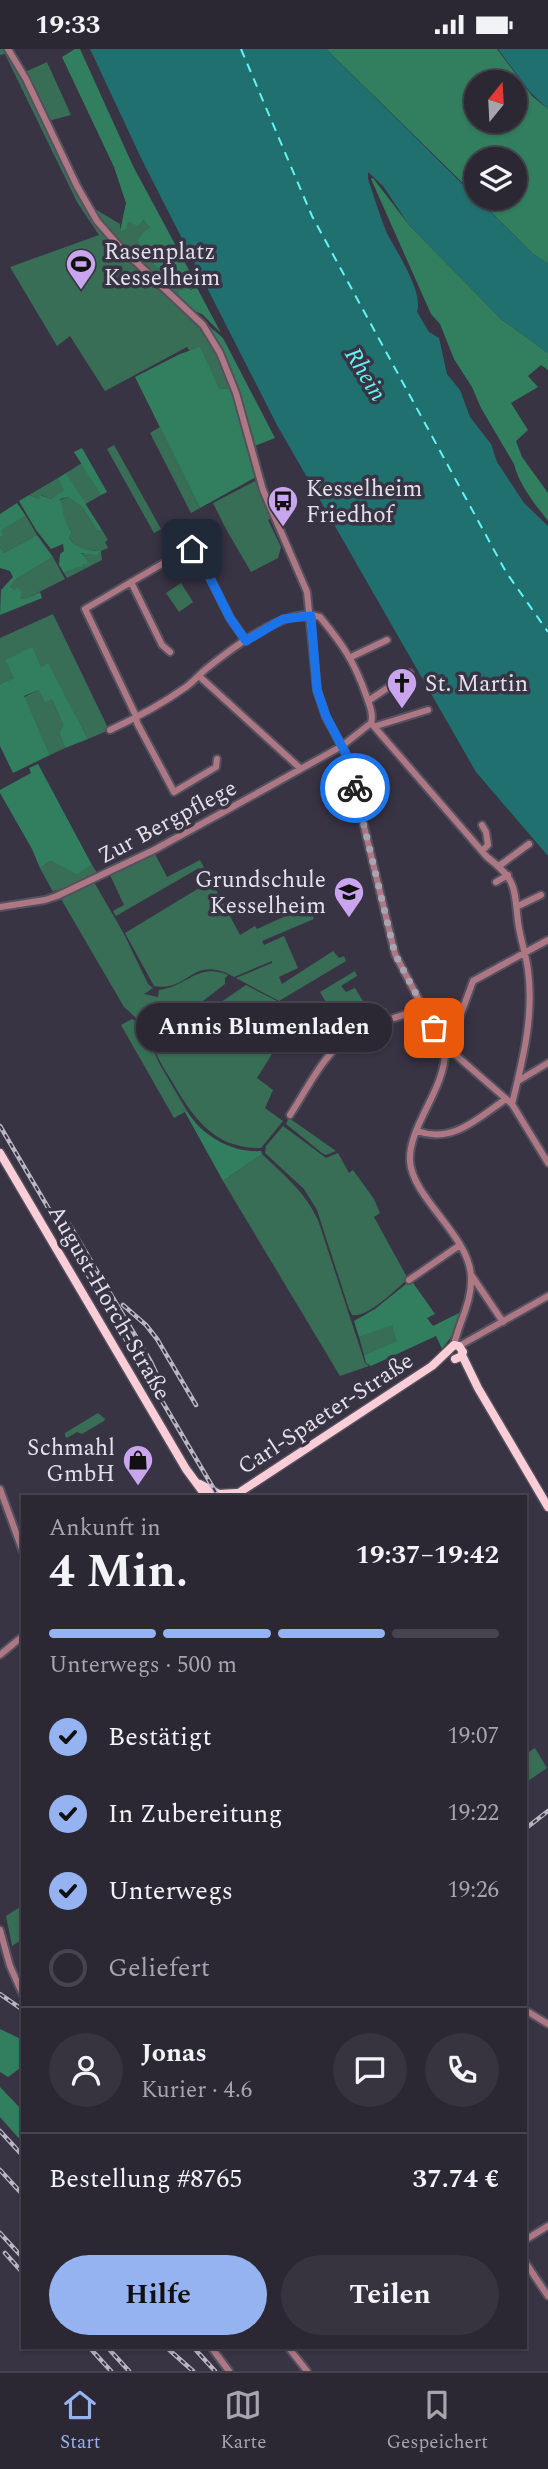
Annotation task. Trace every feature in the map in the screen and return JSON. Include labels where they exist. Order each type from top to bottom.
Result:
[{"type":"main road","name":"August-Horch-Straße","points":[[0,1153],[199,1495]]},
{"type":"main road","name":"Carl-Spaeter-Straße","points":[[209,1494],[237,1494],[456,1352]]},
{"type":"main road","points":[[456,1352],[548,1507]]},
{"type":"main road","name":"August-Horch-Straße","points":[[186,1469],[209,1494]]},
{"type":"street","points":[[8,49],[26,79],[76,186],[97,221],[119,246],[203,325],[216,345],[236,393],[258,477],[302,580],[311,616],[317,690],[326,716],[347,756],[379,879],[392,943],[422,1009],[445,1050],[450,1051],[509,1101],[548,1163]]},
{"type":"street","points":[[217,759],[216,767],[174,792],[137,723],[85,612],[87,607],[192,549],[198,554],[230,618],[246,641]]},
{"type":"street","points":[[131,582],[162,645],[170,652]]},
{"type":"street","points":[[110,730],[187,687],[246,641],[283,619],[320,617],[351,657],[368,701],[373,725],[512,882],[528,969],[530,1017],[518,1081],[509,1101],[453,1134],[435,1136],[417,1131]]},
{"type":"street","points":[[351,657],[387,640]]},
{"type":"street","points":[[368,701],[410,673]]},
{"type":"street","points":[[199,676],[301,769]]},
{"type":"street","points":[[373,725],[428,710]]},
{"type":"street","name":"Zur Bergpflege","points":[[0,907],[45,900],[95,879],[301,769],[373,725]]},
{"type":"street","points":[[482,825],[488,845],[482,851]]},
{"type":"street","points":[[499,866],[529,844]]},
{"type":"street","points":[[496,882],[508,875]]},
{"type":"street","points":[[518,906],[541,895]]},
{"type":"street","points":[[503,1322],[472,1276],[460,1245],[412,1171],[410,1153],[438,1082],[445,1050],[450,1044],[473,981],[548,940]]},
{"type":"street","points":[[290,1115],[321,1068],[344,1040],[422,1009]]},
{"type":"street","points":[[518,1081],[548,1063]]},
{"type":"street","points":[[409,1280],[460,1245]]},
{"type":"street","points":[[456,1352],[469,1302],[472,1276]]},
{"type":"street","name":"Carl-Spaeter-Straße","points":[[456,1352],[548,1296]]},
{"type":"street","points":[[0,1489],[21,1547]]},
{"type":"street","points":[[0,1655],[21,1638]]},
{"type":"street","points":[[0,1930],[10,1966],[21,1990]]},
{"type":"street","points":[[527,2011],[548,2024]]},
{"type":"street","points":[[527,2240],[548,2226]]},
{"type":"street","points":[[527,2265],[548,2296]]},
{"type":"street","points":[[212,2349],[229,2371]]},
{"type":"street","points":[[290,2349],[307,2371]]},
{"type":"shaded area","points":[[0,49],[6,49],[20,71],[91,217],[105,234],[202,328],[223,364],[231,388],[220,389],[200,348],[190,351],[187,347],[105,391],[70,336],[57,346],[10,267],[99,235],[77,202],[5,54],[0,55]]},
{"type":"shaded area","points":[[80,49],[133,166],[190,272],[179,279],[181,284],[175,284],[160,275],[160,269],[154,265],[154,257],[146,255],[138,240],[150,228],[143,220],[138,226],[128,222],[126,229],[120,231],[126,203],[114,167],[62,57]]},
{"type":"shaded area","points":[[326,49],[497,49],[513,70],[464,70],[464,133],[527,133],[527,89],[548,109],[548,264],[532,253],[489,210],[527,210],[527,147],[464,147],[464,184]]},
{"type":"shaded area","points":[[47,62],[71,115],[48,121],[25,72]]},
{"type":"shaded area","points":[[373,178],[409,225],[501,319],[548,353],[548,370],[541,365],[528,376],[538,387],[511,403],[528,430],[516,441],[522,457],[548,493],[548,521],[524,487],[472,387],[454,359],[440,324],[431,314],[371,179]]},
{"type":"shaded area","points":[[95,209],[120,224],[120,230],[128,222],[134,224],[143,220],[150,228],[154,257],[167,280],[180,284],[179,279],[190,272],[196,286],[177,297],[113,237],[93,211]]},
{"type":"shaded area","points":[[196,286],[221,333],[202,314],[189,309],[177,297],[180,291],[188,288],[191,290]]},
{"type":"shaded area","points":[[209,326],[223,338],[275,438],[252,447],[221,351]]},
{"type":"shaded area","points":[[200,347],[220,389],[231,388],[256,477],[200,508],[135,377]]},
{"type":"shaded area","points":[[160,427],[200,508],[191,513],[150,433]]},
{"type":"shaded area","points":[[114,445],[161,529],[154,533],[107,449]]},
{"type":"shaded area","points":[[82,448],[107,492],[101,495],[74,452]]},
{"type":"shaded area","points":[[82,463],[101,495],[84,505],[66,473]]},
{"type":"shaded area","points":[[66,473],[102,530],[98,532],[82,507],[68,497],[60,499],[65,519],[72,532],[69,538],[83,549],[101,551],[97,555],[81,553],[88,562],[86,565],[64,573],[59,565],[60,554],[64,551],[63,544],[51,549],[19,501],[29,495],[39,499],[40,495],[51,499],[64,490],[58,478]]},
{"type":"shaded area","points":[[58,478],[65,490],[51,499],[41,495],[39,499],[29,495]]},
{"type":"shaded area","points":[[255,481],[271,518],[268,520],[281,547],[278,558],[251,572],[213,503]]},
{"type":"shaded area","points":[[68,497],[82,507],[98,532],[102,530],[108,540],[105,542],[108,548],[101,551],[102,560],[67,578],[64,573],[86,565],[80,554],[100,551],[79,549],[69,538],[72,532],[62,517],[60,500]]},
{"type":"shaded area","points":[[17,503],[26,516],[1,530],[3,536],[0,538],[0,514]]},
{"type":"shaded area","points":[[26,516],[37,535],[4,553],[0,547],[0,538],[3,536],[0,530]]},
{"type":"shaded area","points":[[37,535],[53,557],[15,580],[10,587],[14,590],[18,588],[22,592],[20,598],[25,599],[40,592],[42,598],[0,615],[1,590],[13,577],[10,571],[0,568],[0,547],[4,553]]},
{"type":"shaded area","points":[[53,557],[65,579],[25,599],[19,598],[10,587],[15,580]]},
{"type":"shaded area","points":[[181,583],[193,602],[179,612],[166,593]]},
{"type":"shaded area","points":[[53,614],[109,730],[88,739],[48,664],[0,684],[0,638]]},
{"type":"shaded area","points":[[32,647],[41,667],[48,663],[88,739],[65,748],[59,733],[63,725],[52,699],[45,702],[39,690],[24,696],[50,755],[13,773],[0,746],[0,684],[14,678],[6,660]]},
{"type":"shaded area","points":[[39,690],[52,699],[63,725],[59,733],[65,748],[50,755],[24,697]]},
{"type":"shaded area","points":[[38,764],[92,865],[77,874],[51,861],[40,868],[0,793],[0,790],[31,773],[29,768]]},
{"type":"shaded area","points":[[154,852],[167,877],[200,860],[240,935],[255,926],[257,929],[308,906],[314,919],[262,941],[264,945],[284,936],[298,968],[279,977],[282,984],[333,951],[339,958],[344,956],[346,961],[279,1001],[236,978],[272,961],[234,977],[209,969],[166,987],[154,986],[125,933],[209,882],[199,868],[116,916],[113,911],[124,905],[110,875]]},
{"type":"shaded area","points":[[51,861],[77,873],[92,865],[98,874],[58,893],[56,890],[53,892],[40,868]]},
{"type":"shaded area","points":[[94,882],[124,934],[148,984],[153,988],[144,994],[158,997],[159,990],[209,971],[228,975],[225,984],[152,1040],[145,1026],[124,1007],[61,899]]},
{"type":"shaded area","points":[[355,971],[357,976],[341,986],[346,992],[355,988],[366,1006],[333,1027],[320,1022],[325,1019],[320,1016],[315,1019],[308,1016],[327,1004],[320,992]]},
{"type":"shaded area","points":[[246,985],[306,1016],[295,1033],[287,1030],[257,1078],[273,1090],[265,1108],[283,1121],[261,1148],[245,1147],[219,1138],[199,1121],[182,1098],[156,1052]]},
{"type":"shaded area","points":[[132,1019],[142,1025],[159,1063],[187,1111],[174,1118],[121,1025]]},
{"type":"shaded area","points":[[187,1111],[201,1128],[219,1141],[239,1149],[261,1151],[262,1154],[223,1181],[185,1112]]},
{"type":"shaded area","points":[[289,1118],[336,1151],[326,1155],[322,1153],[286,1124]]},
{"type":"shaded area","points":[[283,1126],[326,1158],[338,1153],[349,1173],[353,1170],[374,1199],[380,1213],[374,1217],[408,1279],[366,1312],[352,1315],[317,1210],[304,1189],[265,1153],[266,1146]]},
{"type":"shaded area","points":[[262,1154],[300,1192],[313,1210],[365,1363],[369,1366],[340,1376],[223,1181]]},
{"type":"shaded area","points":[[411,1280],[435,1314],[427,1318],[433,1326],[465,1310],[454,1333],[442,1349],[436,1336],[371,1366],[366,1363],[364,1355],[397,1341],[392,1325],[359,1337],[354,1321],[375,1309]]},
{"type":"shaded area","points":[[392,1324],[398,1341],[364,1355],[359,1337]]},
{"type":"shaded area","points":[[98,1413],[104,1421],[82,1434],[77,1432],[67,1438],[65,1436],[65,1433]]},
{"type":"shaded area","points":[[535,1748],[547,1768],[527,1782],[527,1753]]},
{"type":"shaded area","points":[[21,1906],[21,1940],[12,1946],[6,1916]]},
{"type":"shaded area","points":[[0,2029],[21,2039],[21,2067],[8,2077],[0,2072]]},
{"type":"shaded area","points":[[0,2087],[21,2109],[21,2141],[0,2117]]},
{"type":"water","name":"Rhein","points":[[90,49],[326,49],[464,186],[464,210],[489,210],[532,253],[548,264],[548,353],[501,319],[409,225],[383,186],[368,172],[386,231],[413,282],[418,303],[417,312],[429,332],[439,338],[447,374],[460,390],[470,417],[491,444],[497,462],[524,503],[548,526],[548,856],[476,772],[277,425],[143,162]]},
{"type":"water","points":[[498,49],[548,49],[548,109],[527,88],[527,70],[514,70]]},
{"type":"ferry route","points":[[241,49],[312,216],[506,572],[548,632]]},
{"type":"railway","points":[[0,1126],[217,1495]]},
{"type":"railway","points":[[69,1224],[160,1381]]},
{"type":"railway","points":[[123,1305],[146,1325],[157,1339],[196,1405]]},
{"type":"railway","points":[[527,1827],[548,1811]]},
{"type":"railway","points":[[0,1994],[21,2009]]},
{"type":"railway","points":[[0,2131],[21,2154]]},
{"type":"railway","points":[[0,2170],[21,2193]]},
{"type":"railway","points":[[0,2233],[21,2256]]},
{"type":"railway","points":[[5,2253],[21,2271]]},
{"type":"railway","points":[[91,2349],[111,2371]]},
{"type":"railway","points":[[109,2349],[129,2371]]},
{"type":"railway","points":[[168,2349],[193,2371]]},
{"type":"railway","points":[[195,2349],[215,2371]]},
{"type":"way so far","points":[[355,788],[395,954],[434,1028]]},
{"type":"place","name":"Rasenplatz Kesselheim","points":[[81,291]]},
{"type":"place","name":"Kesselheim Friedhof","points":[[283,528]]},
{"type":"place","name":"St. Martin","points":[[402,710]]},
{"type":"place","name":"Grundschule Kesselheim","points":[[349,919]]},
{"type":"place","name":"Annis Blumenladen","points":[[434,1028]]},
{"type":"place","name":"Schmahl GmbH","points":[[138,1487]]},
{"type":"route","points":[[192,549],[198,554],[230,618],[246,641],[283,619],[311,616],[317,690],[326,716],[347,756],[355,788]]}]
